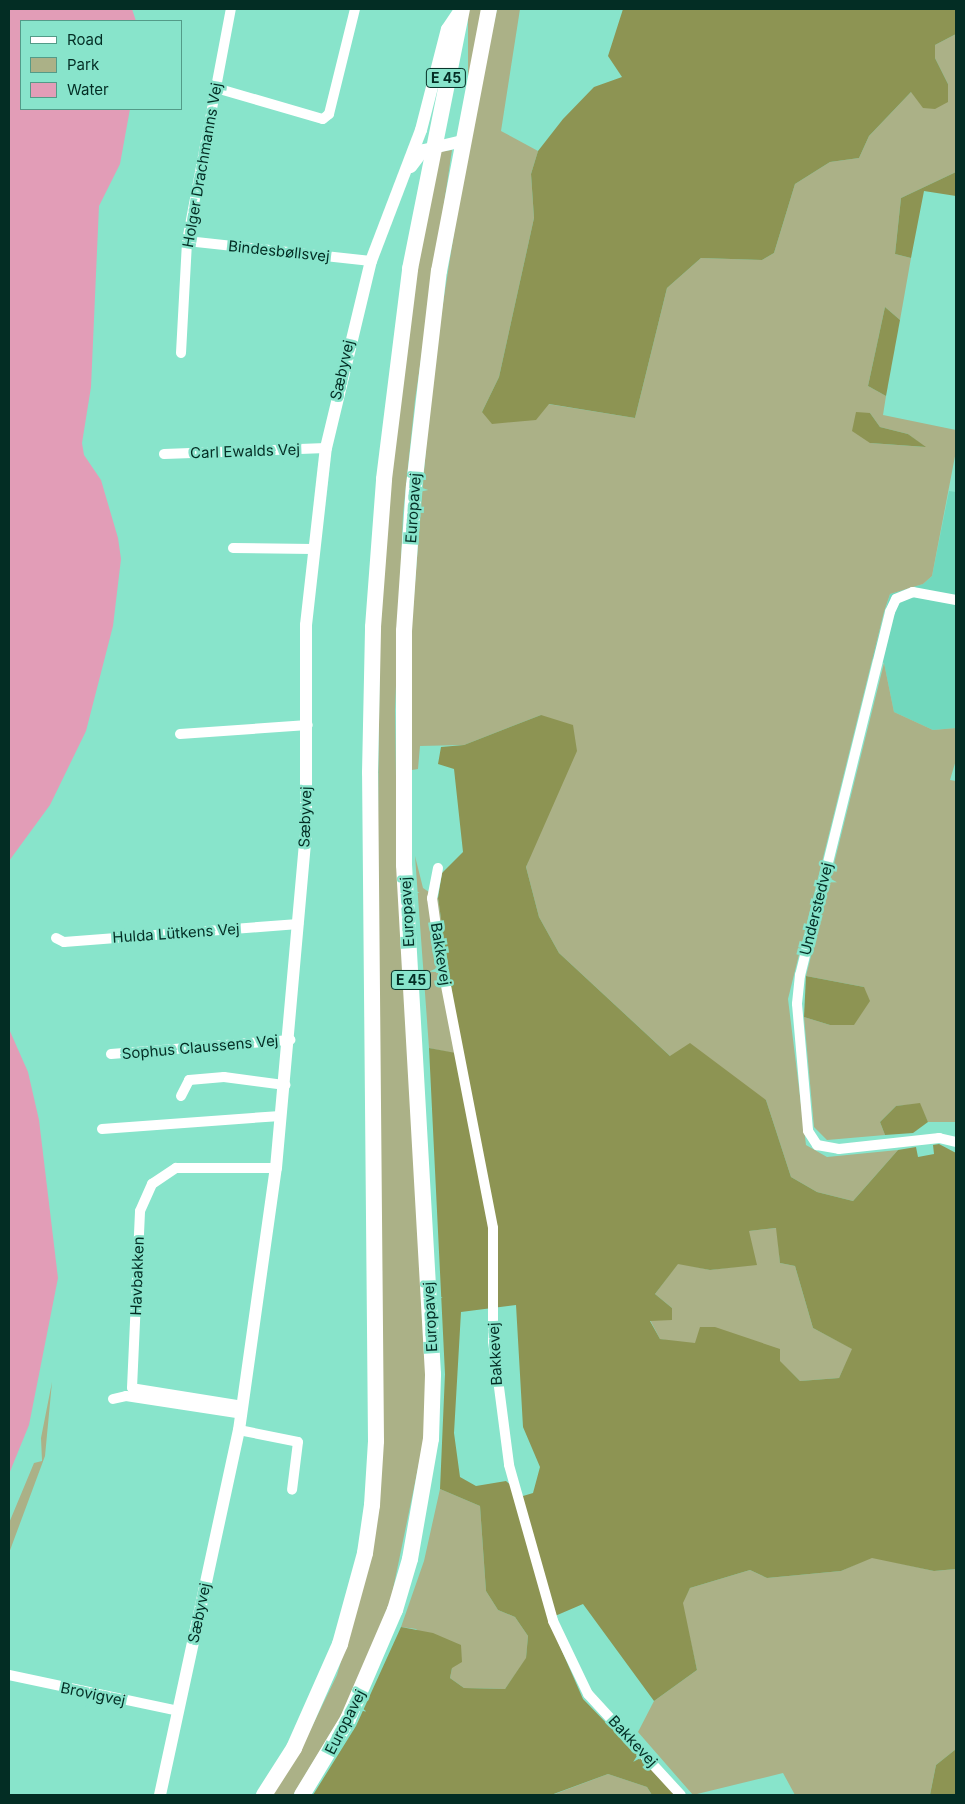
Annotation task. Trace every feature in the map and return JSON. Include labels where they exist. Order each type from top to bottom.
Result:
[{"type":"main road","name":"Europavej","points":[[264,1795],[316,1703],[340,1644],[365,1552],[372,1505],[376,1441],[370,773],[374,627],[396,371],[432,147],[461,9]]},
{"type":"main road","name":"Europavej","points":[[302,1795],[348,1719],[395,1610],[410,1559],[431,1439],[433,1374],[404,865],[404,640],[425,374],[460,142],[489,9]]},
{"type":"street","name":"Holger Drachmanns Vej","points":[[181,353],[186,241],[231,9]]},
{"type":"street","points":[[216,88],[323,119],[329,114],[355,9]]},
{"type":"street","name":"Sæbyvej","points":[[160,1795],[239,1430],[276,1168],[290,1040],[298,924],[308,725],[306,625],[313,549],[326,448],[371,261],[393,197],[421,130],[447,29],[461,9]]},
{"type":"street","points":[[432,147],[460,142]]},
{"type":"street","name":"Sæbyvej","points":[[393,197],[413,163],[432,147]]},
{"type":"street","name":"Bindesbøllsvej","points":[[186,241],[371,261]]},
{"type":"street","name":"Carl Ewalds Vej","points":[[164,454],[326,448]]},
{"type":"street","points":[[233,548],[313,549]]},
{"type":"street","name":"Understedvej","points":[[956,600],[913,592],[896,600],[890,612],[800,975],[797,1004],[808,1130],[817,1146],[839,1149],[939,1138],[956,1142]]},
{"type":"street","points":[[180,734],[308,725]]},
{"type":"street","name":"Bakkevej","points":[[438,868],[432,898],[440,955],[493,1228],[492,1341],[509,1465],[553,1621],[588,1694],[681,1795]]},
{"type":"street","name":"Hulda Lütkens Vej","points":[[56,938],[64,942],[298,924]]},
{"type":"street","name":"Sophus Claussens Vej","points":[[111,1054],[290,1040]]},
{"type":"street","points":[[181,1096],[189,1080],[224,1077],[285,1085]]},
{"type":"street","points":[[102,1129],[281,1116]]},
{"type":"street","name":"Havbakken","points":[[242,1410],[132,1388],[140,1210],[152,1184],[176,1168],[276,1168]]},
{"type":"street","points":[[113,1399],[126,1396],[242,1410]]},
{"type":"street","points":[[239,1430],[298,1442],[292,1490]]},
{"type":"street","name":"Brovigvej","points":[[9,1675],[178,1711]]},
{"type":"shaded area","points":[[623,9],[956,9],[956,34],[935,45],[935,58],[948,84],[948,102],[935,109],[923,108],[911,92],[869,136],[859,158],[830,162],[795,184],[774,253],[762,260],[701,258],[667,288],[635,418],[549,404],[536,420],[492,424],[482,412],[499,377],[534,218],[531,174],[538,151],[563,119],[594,87],[622,77],[608,56]]},
{"type":"shaded area","points":[[956,172],[956,196],[924,191],[911,258],[895,254],[901,198]]},
{"type":"shaded area","points":[[885,307],[900,320],[886,396],[868,386]]},
{"type":"shaded area","points":[[856,412],[870,413],[880,427],[908,434],[926,447],[870,443],[852,431]]},
{"type":"shaded area","points":[[949,491],[956,492],[956,728],[933,730],[894,712],[884,663],[872,659],[890,594],[923,584],[932,576]]},
{"type":"shaded area","points":[[541,715],[573,725],[577,751],[526,867],[539,917],[559,953],[670,1056],[690,1043],[766,1100],[791,1177],[817,1192],[853,1201],[898,1150],[916,1147],[918,1157],[934,1154],[933,1145],[939,1144],[956,1153],[956,1569],[934,1571],[872,1558],[841,1571],[767,1578],[750,1570],[690,1588],[683,1603],[697,1670],[654,1701],[583,1604],[548,1619],[583,1699],[676,1795],[652,1795],[647,1787],[608,1774],[551,1795],[313,1795],[356,1726],[401,1627],[433,1633],[461,1645],[462,1662],[452,1668],[450,1678],[464,1688],[505,1689],[526,1658],[528,1636],[515,1617],[498,1610],[486,1591],[480,1506],[440,1489],[445,1374],[429,1048],[461,1054],[438,898],[442,873],[463,852],[454,769],[438,764],[441,747],[464,745]],"holes":[[[776,1228],[780,1263],[795,1266],[813,1328],[852,1349],[839,1378],[800,1381],[780,1361],[780,1349],[715,1327],[700,1327],[695,1343],[660,1339],[650,1321],[672,1320],[672,1308],[655,1294],[678,1264],[710,1270],[757,1265],[749,1231]],[[516,1305],[523,1427],[540,1467],[533,1493],[523,1496],[506,1481],[476,1486],[460,1477],[454,1433],[461,1312]]]},
{"type":"shaded area","points":[[806,976],[864,987],[870,1001],[854,1025],[830,1025],[804,1017]]},
{"type":"shaded area","points":[[920,1103],[928,1122],[913,1133],[885,1135],[880,1122],[896,1106]]},
{"type":"shaded area","points":[[956,1749],[956,1795],[930,1795],[936,1765]]},
{"type":"green space","points":[[468,9],[481,9],[481,141],[468,141]]},
{"type":"green space","points":[[497,9],[520,9],[501,131],[538,151],[531,174],[534,218],[499,377],[482,412],[548,404],[635,418],[667,288],[701,258],[762,260],[774,253],[795,184],[830,162],[859,158],[869,136],[911,92],[948,84],[935,58],[935,45],[956,34],[956,172],[901,198],[895,254],[911,258],[900,320],[885,307],[868,386],[886,396],[883,415],[956,430],[956,451],[932,576],[923,584],[890,594],[884,612],[788,999],[806,1145],[827,1157],[898,1150],[853,1201],[817,1192],[791,1177],[766,1100],[670,1056],[559,953],[539,917],[526,867],[539,831],[541,715],[464,745],[420,746],[418,769],[412,770],[411,632],[432,374],[468,143]],"holes":[[[870,413],[880,427],[908,434],[925,447],[870,443]]]},
{"type":"green space","points":[[452,150],[415,400],[403,514],[395,710],[397,845],[427,1385],[424,1439],[391,1599],[350,1701],[293,1795],[271,1795],[306,1739],[337,1675],[370,1562],[380,631],[394,437],[417,273],[438,152]]},
{"type":"green space","points":[[884,663],[894,712],[933,730],[956,728],[956,760],[950,780],[956,781],[956,1122],[928,1122],[919,1104],[896,1106],[880,1122],[885,1135],[827,1140],[814,1127],[804,1017],[830,1025],[864,987],[806,976]]},
{"type":"green space","points":[[415,856],[423,888],[438,898],[461,1055],[429,1048]]},
{"type":"green space","points":[[777,1228],[780,1263],[795,1266],[813,1328],[853,1349],[839,1378],[800,1381],[779,1361],[660,1339],[650,1320],[672,1320],[672,1308],[655,1294],[678,1263],[710,1270],[756,1264],[748,1231]]},
{"type":"green space","points":[[52,1382],[45,1456],[9,1553],[9,1523],[34,1463],[42,1461],[41,1438]]},
{"type":"green space","points":[[440,1489],[480,1506],[486,1591],[498,1610],[515,1617],[528,1636],[526,1659],[505,1689],[464,1688],[450,1678],[452,1668],[416,1629],[401,1627],[424,1561]]},
{"type":"green space","points":[[872,1557],[934,1571],[956,1569],[956,1749],[936,1765],[930,1795],[795,1795],[783,1773],[693,1795],[638,1732],[654,1701],[697,1670],[682,1603],[690,1588],[750,1570],[767,1578],[841,1571]]},
{"type":"green space","points":[[608,1774],[647,1787],[652,1795],[552,1795]]},
{"type":"water","points":[[9,9],[132,9],[136,20],[20,20],[20,110],[130,110],[120,164],[99,206],[91,387],[82,443],[84,455],[101,480],[118,538],[121,559],[113,626],[86,731],[50,805],[9,861]]},
{"type":"water","points":[[9,1029],[28,1072],[39,1120],[58,1278],[29,1425],[9,1474]]}]
